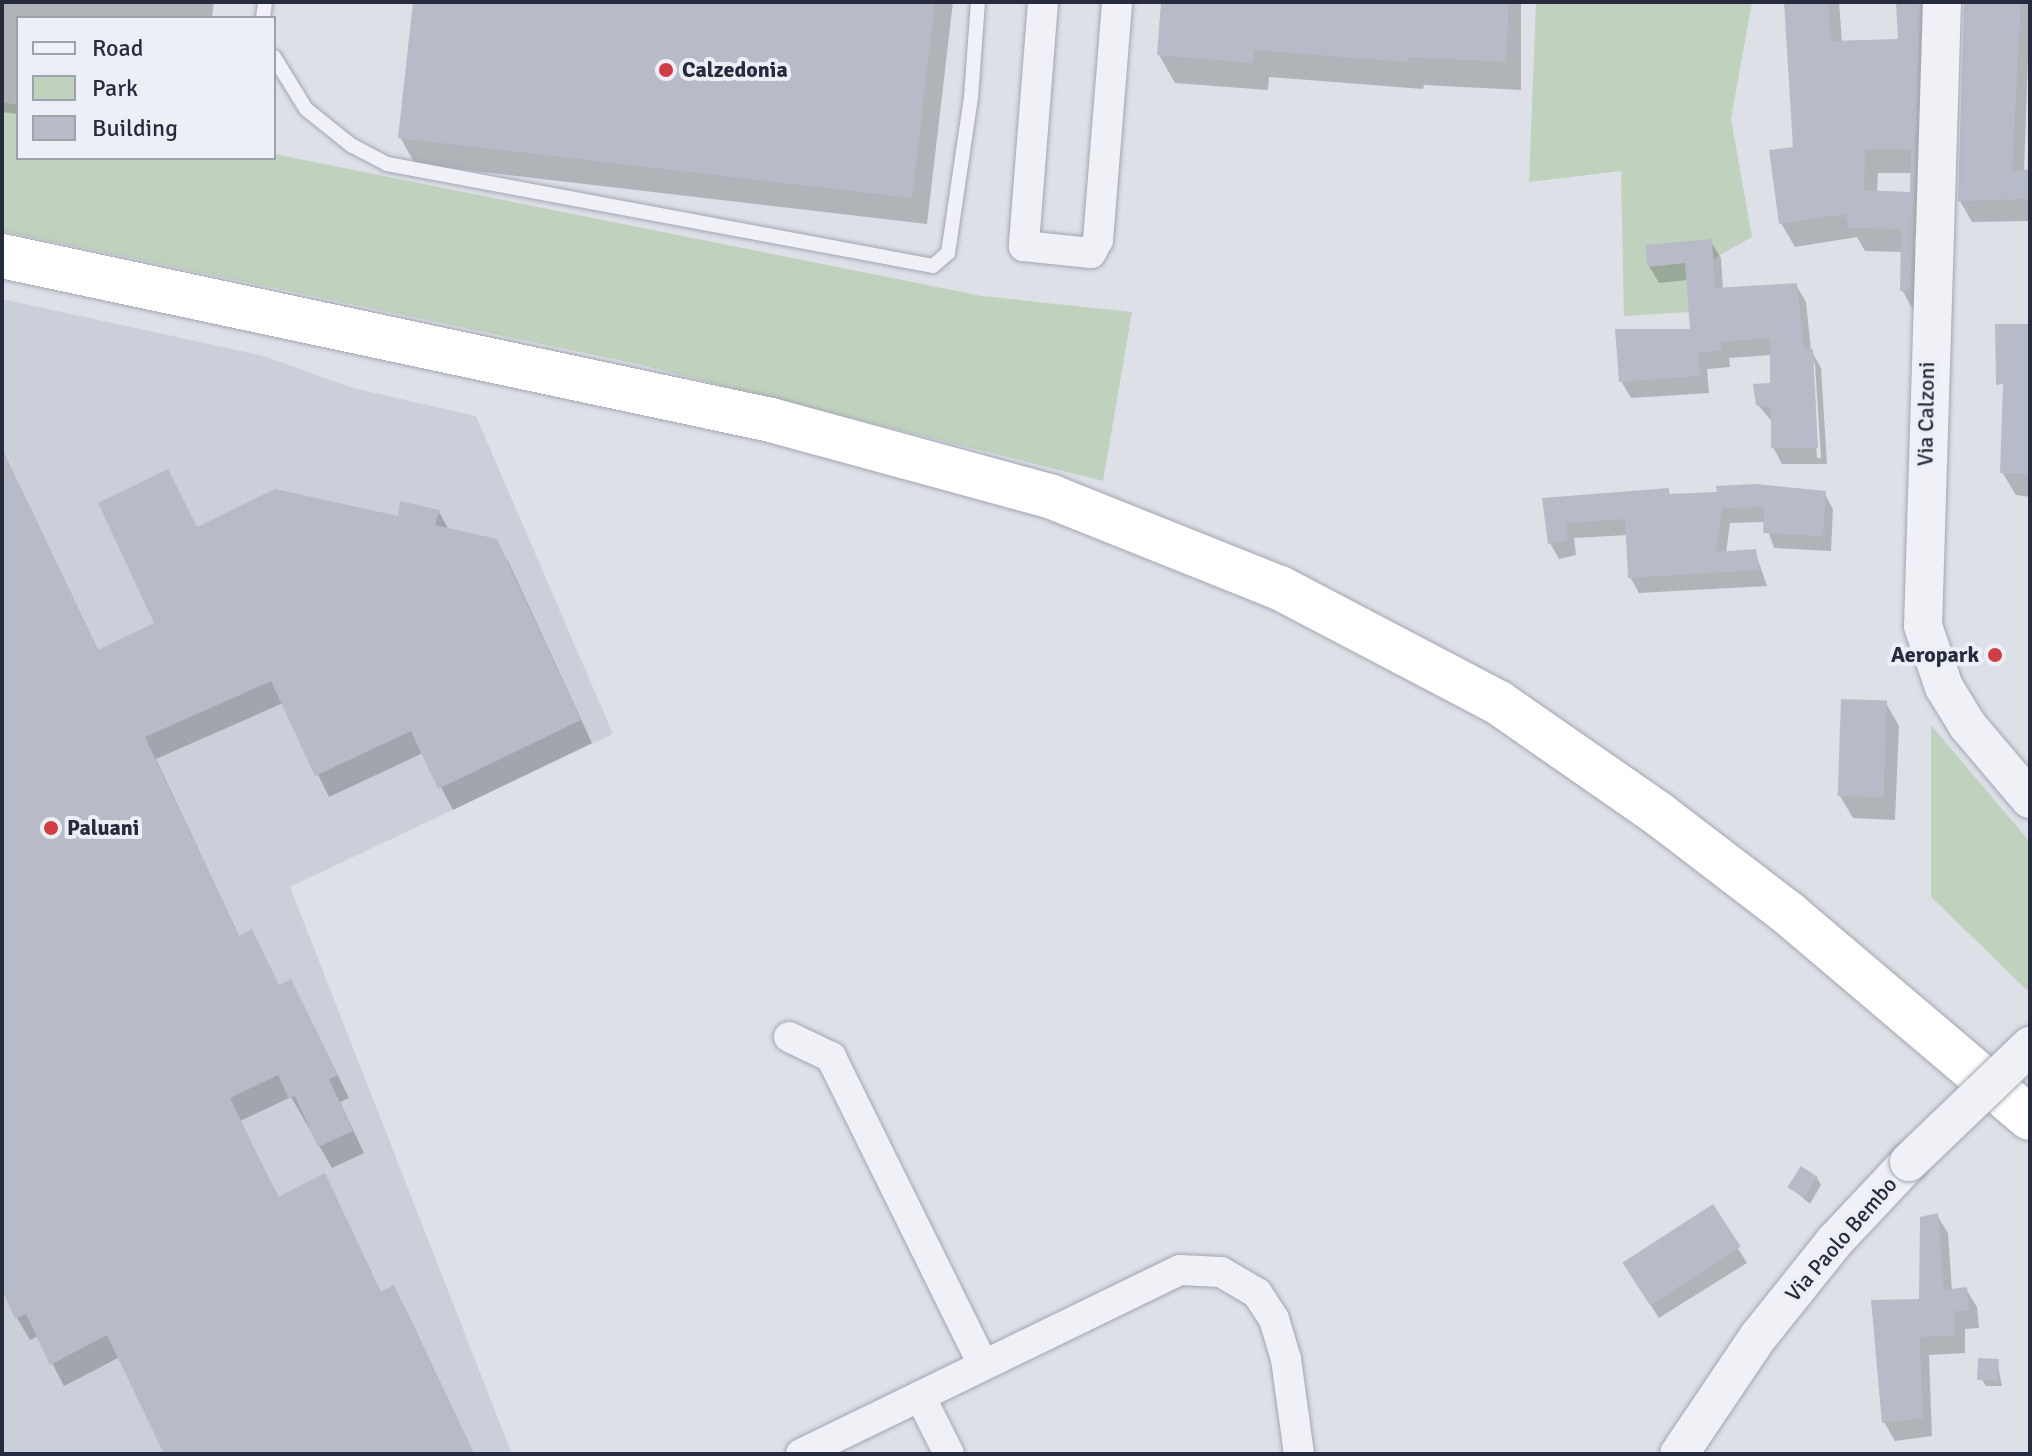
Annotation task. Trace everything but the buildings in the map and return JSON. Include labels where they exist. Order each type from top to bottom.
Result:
[{"type":"highway","points":[[2,256],[771,420],[1052,497],[1280,588],[1511,711],[1788,913],[1947,1053],[2030,1118]]},
{"type":"highway","points":[[1947,1053],[2030,1144]]},
{"type":"street","points":[[1043,2],[1024,246],[1091,253],[1098,240],[1117,2]]},
{"type":"street","name":"Via Calzoni","points":[[1942,2],[1923,626],[1944,687],[1960,713],[2029,796]]},
{"type":"street","points":[[789,1037],[831,1057],[983,1365]]},
{"type":"street","name":"Via Paolo Bembo","points":[[1679,1454],[1758,1337],[1834,1242],[1909,1162],[2030,1046]]},
{"type":"street","points":[[801,1454],[1180,1270],[1221,1272],[1257,1293],[1274,1319],[1286,1359],[1299,1454]]},
{"type":"street","points":[[920,1396],[949,1454]]},
{"type":"lane","points":[[276,60],[306,109],[351,145],[387,164],[933,266],[948,253],[971,97],[978,2]]},
{"type":"shaded area","points":[[2,299],[264,356],[353,388],[476,416],[613,734],[290,887],[512,1454],[2,1454]]},
{"type":"green space","points":[[1536,2],[1752,2],[1731,119],[1752,237],[1686,274],[1689,312],[1624,316],[1621,171],[1529,182]]},
{"type":"green space","points":[[2,102],[16,105],[16,160],[276,160],[276,154],[982,296],[1132,312],[1103,481],[637,364],[2,231]]},
{"type":"green space","points":[[1931,725],[2030,842],[2030,993],[1931,897]]},
{"type":"place","name":"Calzedonia","points":[[666,70]]},
{"type":"place","name":"Aeropark","points":[[1995,655]]},
{"type":"place","name":"Paluani","points":[[51,828]]}]
